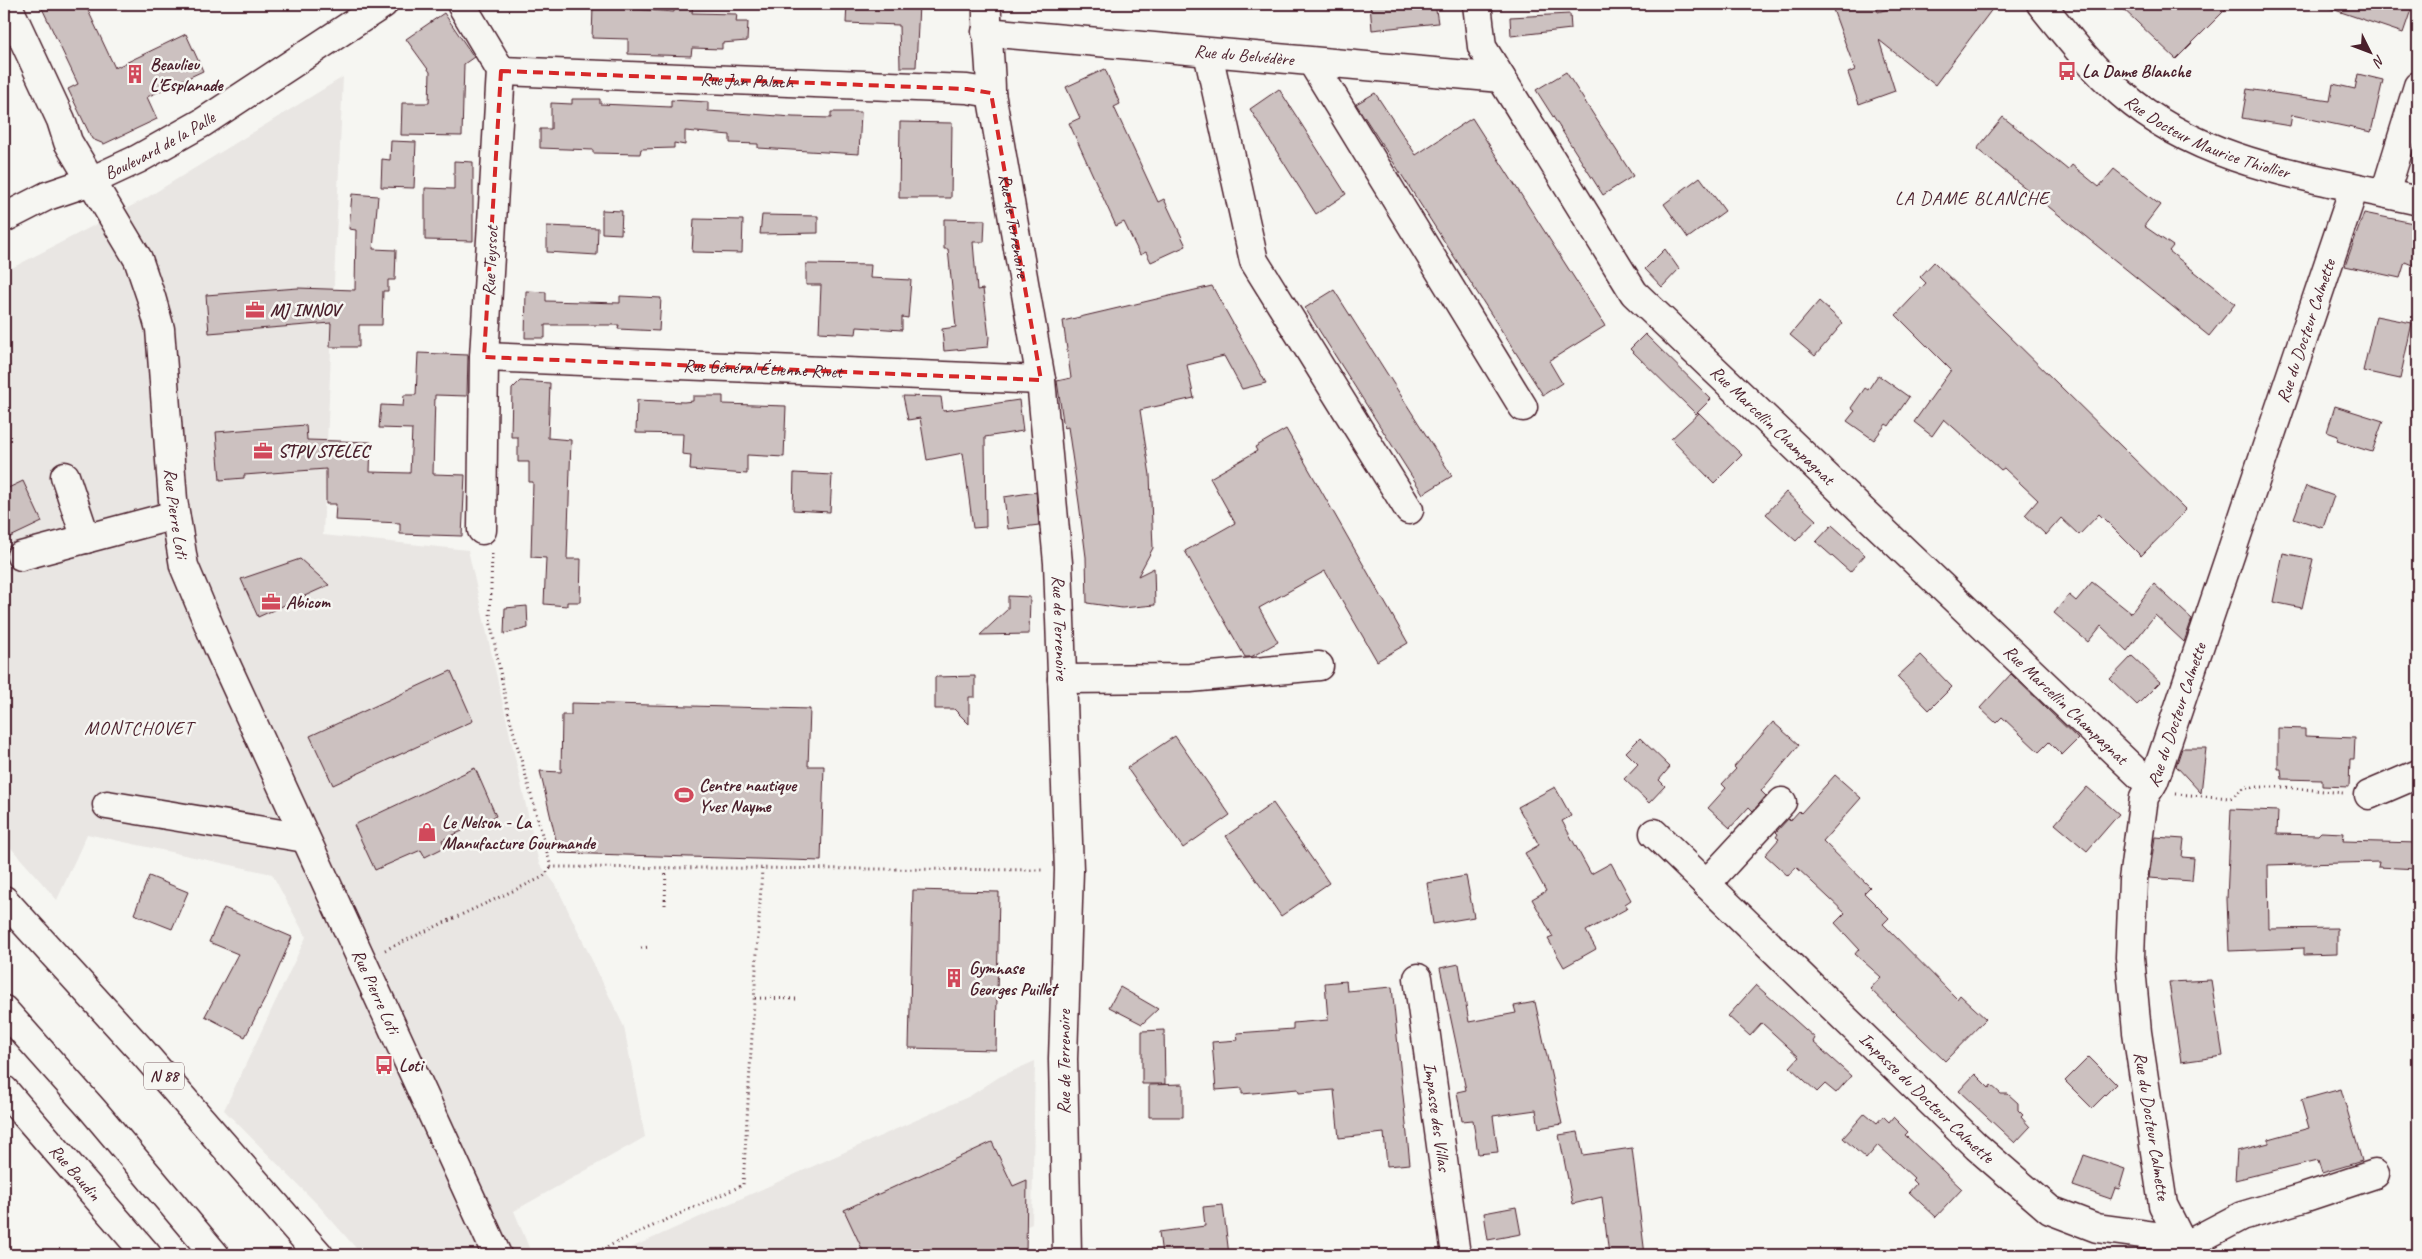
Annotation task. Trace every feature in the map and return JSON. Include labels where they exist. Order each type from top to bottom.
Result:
[{"type":"main road","name":"Rue Pierre Loti","points":[[7,4],[61,120],[68,142],[138,259],[160,329],[175,515],[184,566],[218,647],[305,838],[373,956],[496,1255]]},
{"type":"main road","name":"Boulevard de la Palle","points":[[4,218],[47,196],[92,181],[202,123],[383,4]]},
{"type":"main road","points":[[461,4],[501,71]]},
{"type":"main road","name":"Rue de Terrenoire","points":[[987,4],[986,32],[991,56],[991,93],[1041,380],[1058,563],[1069,870],[1063,1059],[1067,1255]]},
{"type":"main road","name":"Rue Marcellin Champagnat","points":[[1477,4],[1482,47],[1634,293],[2153,784]]},
{"type":"main road","name":"Rue Docteur Maurice Thiollier","points":[[2041,4],[2102,76],[2123,95],[2157,120],[2194,141],[2274,171],[2418,201]]},
{"type":"main road","name":"Rue du Belvédère","points":[[986,32],[1501,78]]},
{"type":"main road","points":[[1208,53],[1254,261],[1409,510]]},
{"type":"main road","points":[[1312,62],[1523,407]]},
{"type":"main road","name":"Rue Jan Palach","points":[[501,71],[967,89],[991,93]]},
{"type":"main road","name":"Rue Teyssot","points":[[482,530],[484,358],[501,71]]},
{"type":"main road","points":[[2385,193],[2418,86]]},
{"type":"main road","name":"Rue du Docteur Calmette","points":[[2186,1251],[2163,1205],[2137,1032],[2130,957],[2133,880],[2144,797],[2153,784],[2354,188]]},
{"type":"main road","name":"Rue Général Étienne Rivet","points":[[484,358],[1041,380]]},
{"type":"main road","points":[[65,476],[86,539]]},
{"type":"main road","points":[[21,556],[175,515]]},
{"type":"main road","points":[[1062,679],[1190,678],[1319,666]]},
{"type":"main road","points":[[2370,795],[2418,774]]},
{"type":"main road","points":[[1706,884],[1782,802]]},
{"type":"main road","points":[[107,805],[305,838]]},
{"type":"main road","name":"Impasse du Docteur Calmette","points":[[1654,834],[1977,1147],[2050,1210],[2097,1228],[2156,1236],[2186,1251]]},
{"type":"main road","name":"N 88","points":[[4,900],[139,1048],[320,1255]]},
{"type":"main road","name":"Impasse des Villas","points":[[1418,978],[1456,1255]]},
{"type":"main road","points":[[4,1010],[93,1110],[215,1255]]},
{"type":"main road","name":"Rue Baudin","points":[[4,1090],[147,1255]]},
{"type":"main road","points":[[2186,1251],[2242,1216],[2375,1174]]},
{"type":"main road","points":[[292,1221],[324,1255]]},
{"type":"path","points":[[493,557],[490,620],[508,712],[551,867]]},
{"type":"path","points":[[2153,784],[2173,794],[2231,798],[2245,787],[2284,787],[2370,795]]},
{"type":"path","points":[[551,867],[1069,870]]},
{"type":"path","points":[[373,956],[543,877],[551,867]]},
{"type":"path","points":[[665,905],[666,868]]},
{"type":"path","points":[[589,1255],[743,1185],[762,869]]},
{"type":"path","points":[[373,956],[382,942]]},
{"type":"path","points":[[641,948],[650,948]]},
{"type":"path","points":[[373,956],[389,959]]},
{"type":"path","points":[[755,998],[798,999]]},
{"type":"highlighted area","points":[[501,71],[967,89],[991,93],[1041,380],[484,357]]},
{"type":"shaded area","points":[[343,77],[323,535],[468,550],[539,863],[556,885],[624,1027],[645,1137],[514,1211],[532,1255],[362,1255],[319,1206],[224,1110],[306,937],[272,874],[87,834],[57,900],[4,840],[4,272],[143,200]]},
{"type":"shaded area","points":[[1035,1061],[1032,1224],[964,1255],[615,1255],[970,1096],[999,1077]]},
{"type":"building","name":"Beaulieu L'Esplanade","points":[[40,4],[85,4],[115,68],[186,34],[203,71],[147,97],[157,119],[104,144],[92,139],[68,89],[78,84]]},
{"type":"building","points":[[674,4],[693,4],[692,13],[737,14],[736,22],[748,22],[747,41],[722,43],[722,49],[692,48],[691,56],[628,54],[628,39],[592,38],[593,6],[674,12]]},
{"type":"building","points":[[847,4],[919,4],[916,67],[900,67],[899,25],[846,23]]},
{"type":"building","points":[[1370,4],[1435,4],[1438,23],[1372,30]]},
{"type":"building","points":[[1831,4],[1875,4],[1878,12],[1904,4],[1996,4],[1935,85],[1879,40],[1895,91],[1859,104],[1848,73],[1855,70]]},
{"type":"building","points":[[2118,4],[2231,4],[2176,59]]},
{"type":"building","points":[[2326,4],[2413,4],[2403,33],[2326,7]]},
{"type":"building","points":[[444,13],[474,57],[464,64],[462,136],[401,135],[402,103],[429,103],[430,72],[406,39]]},
{"type":"building","points":[[1570,14],[1571,29],[1511,36],[1510,17]]},
{"type":"building","points":[[1105,69],[1120,104],[1114,107],[1158,202],[1164,199],[1186,246],[1151,262],[1146,252],[1140,255],[1124,222],[1116,226],[1069,123],[1080,118],[1066,87]]},
{"type":"building","points":[[1566,72],[1633,176],[1603,195],[1536,90]]},
{"type":"building","points":[[2358,74],[2383,80],[2371,132],[2292,115],[2290,126],[2242,118],[2247,89],[2330,101],[2333,84],[2355,89]]},
{"type":"building","points":[[1279,89],[1346,194],[1316,214],[1250,109]]},
{"type":"building","points":[[1375,93],[1416,155],[1472,118],[1605,326],[1549,361],[1562,383],[1543,395],[1356,104]]},
{"type":"building","points":[[572,99],[600,99],[600,104],[671,107],[671,100],[708,102],[708,111],[793,117],[831,118],[831,112],[861,112],[859,154],[758,148],[758,144],[730,143],[730,135],[685,131],[685,145],[674,143],[674,148],[641,149],[640,154],[593,153],[593,150],[540,148],[540,129],[551,129],[551,103],[572,104]]},
{"type":"building","points":[[2003,117],[2068,170],[2072,165],[2099,187],[2114,169],[2160,205],[2144,226],[2173,246],[2169,251],[2235,304],[2209,336],[1977,149]]},
{"type":"building","points":[[900,122],[952,123],[951,198],[899,198]]},
{"type":"building","points":[[391,141],[416,142],[414,188],[381,187],[382,159],[390,160]]},
{"type":"building","points":[[454,161],[473,162],[473,241],[425,240],[425,188],[454,189]]},
{"type":"building","points":[[1700,177],[1725,211],[1688,238],[1664,204]]},
{"type":"building","points":[[352,194],[378,196],[373,249],[396,250],[395,280],[388,280],[388,291],[383,291],[382,325],[359,325],[359,347],[330,347],[331,323],[209,333],[206,295],[298,288],[355,290],[356,230],[349,229]]},
{"type":"building","points":[[602,210],[622,211],[621,234],[602,233]]},
{"type":"building","points":[[2364,213],[2418,224],[2418,249],[2412,265],[2405,262],[2400,278],[2345,266]]},
{"type":"building","points":[[762,215],[818,216],[818,233],[760,234]]},
{"type":"building","points":[[694,219],[743,220],[742,253],[692,252]]},
{"type":"building","points":[[944,219],[985,220],[984,242],[973,242],[977,290],[983,289],[989,337],[988,347],[944,351],[942,329],[956,327],[948,249],[944,249]]},
{"type":"building","points":[[547,226],[598,228],[597,255],[547,252]]},
{"type":"building","points":[[1665,249],[1679,269],[1662,287],[1645,269]]},
{"type":"building","points":[[1934,262],[2186,510],[2141,556],[2099,514],[2079,535],[2061,518],[2046,535],[2025,515],[2038,500],[2004,468],[2001,470],[1944,419],[1932,436],[1914,422],[1951,370],[1896,315],[1926,283],[1920,277]]},
{"type":"building","points":[[806,264],[871,265],[870,278],[911,280],[908,318],[902,317],[902,330],[857,327],[856,334],[819,332],[821,285],[806,285]]},
{"type":"building","points":[[1212,286],[1266,383],[1242,389],[1224,356],[1187,365],[1194,398],[1140,410],[1150,475],[1153,548],[1138,576],[1154,568],[1155,605],[1122,608],[1087,603],[1086,557],[1079,503],[1068,427],[1064,428],[1057,381],[1071,378],[1063,321]]},
{"type":"building","points":[[1334,290],[1452,476],[1423,494],[1305,308]]},
{"type":"building","points":[[526,291],[546,292],[546,301],[620,303],[620,296],[661,298],[659,331],[618,329],[619,325],[545,325],[545,338],[525,338]]},
{"type":"building","points":[[1819,301],[1843,323],[1815,356],[1790,335]]},
{"type":"building","points":[[2376,316],[2412,323],[2400,379],[2363,371]]},
{"type":"building","points":[[1645,334],[1711,399],[1696,414],[1630,349]]},
{"type":"building","points":[[418,353],[468,355],[467,396],[435,395],[433,474],[465,475],[462,536],[400,534],[400,523],[335,520],[336,504],[326,504],[326,469],[244,475],[244,478],[220,480],[216,432],[306,425],[307,440],[371,442],[370,472],[410,473],[412,429],[379,428],[381,405],[403,406],[404,395],[416,395]]},
{"type":"building","points":[[1878,375],[1909,397],[1889,426],[1886,424],[1874,440],[1847,421],[1855,411],[1851,408],[1865,388],[1868,390]]},
{"type":"building","points":[[520,381],[550,383],[548,438],[571,440],[567,559],[581,559],[580,602],[567,602],[567,606],[544,604],[546,558],[531,557],[533,482],[529,482],[529,462],[518,462],[518,437],[511,437],[512,389]]},
{"type":"building","points":[[693,396],[723,396],[723,404],[786,406],[784,457],[747,455],[747,474],[690,470],[691,455],[682,454],[683,434],[636,433],[637,400],[684,402],[693,401]]},
{"type":"building","points":[[903,396],[941,397],[943,411],[1019,400],[1023,431],[985,437],[986,527],[973,528],[963,453],[927,460],[920,418],[908,420]]},
{"type":"building","points":[[2335,406],[2383,421],[2372,452],[2337,441],[2338,436],[2327,432]]},
{"type":"building","points":[[1699,413],[1742,455],[1714,483],[1671,439]]},
{"type":"building","points":[[1286,429],[1408,643],[1377,661],[1325,571],[1259,608],[1278,642],[1251,657],[1245,657],[1185,551],[1235,523],[1210,478],[1257,451],[1255,447]]},
{"type":"building","points":[[794,473],[832,475],[830,512],[793,510]]},
{"type":"building","points":[[23,481],[42,522],[4,540],[4,490]]},
{"type":"building","points":[[2306,486],[2334,496],[2323,528],[2294,518]]},
{"type":"building","points":[[1036,492],[1039,525],[1008,529],[1004,497]]},
{"type":"building","points":[[1786,492],[1816,520],[1796,541],[1766,514]]},
{"type":"building","points":[[1832,525],[1865,555],[1850,572],[1816,542]]},
{"type":"building","points":[[2283,553],[2313,559],[2302,608],[2273,602]]},
{"type":"building","name":"Abicom","points":[[300,559],[329,585],[258,617],[241,579]]},
{"type":"building","points":[[2092,582],[2131,613],[2154,584],[2192,619],[2184,642],[2155,615],[2127,651],[2101,626],[2088,642],[2054,613],[2069,595],[2076,601]]},
{"type":"building","points":[[1008,596],[1030,597],[1029,634],[980,635],[1008,609]]},
{"type":"building","points":[[527,606],[528,628],[504,634],[505,608]]},
{"type":"building","points":[[1921,655],[1952,687],[1929,710],[1897,677]]},
{"type":"building","points":[[2132,656],[2160,682],[2137,705],[2110,679]]},
{"type":"building","points":[[451,671],[473,721],[333,785],[310,736]]},
{"type":"building","points":[[2011,674],[2078,739],[2062,755],[2049,742],[2039,752],[2002,717],[1996,723],[1980,708]]},
{"type":"building","points":[[975,676],[975,697],[969,697],[969,724],[954,709],[935,709],[935,677]]},
{"type":"building","name":"Centre nautique Yves Nayme","points":[[571,703],[810,709],[808,766],[824,766],[821,861],[559,853],[540,771],[561,772],[562,715],[571,715]]},
{"type":"building","points":[[1773,722],[1799,745],[1761,791],[1766,796],[1753,811],[1749,807],[1730,828],[1708,808],[1726,788],[1722,784],[1736,769],[1734,767]]},
{"type":"building","points":[[2278,728],[2305,729],[2305,736],[2355,738],[2354,759],[2350,759],[2349,787],[2322,786],[2322,780],[2282,779],[2281,769],[2278,769]]},
{"type":"building","points":[[1175,736],[1230,815],[1183,848],[1127,768]]},
{"type":"building","points":[[1640,738],[1670,767],[1659,780],[1665,786],[1649,803],[1624,779],[1638,764],[1626,752]]},
{"type":"building","points":[[2182,748],[2206,748],[2201,793],[2176,766]]},
{"type":"building","points":[[475,768],[496,816],[442,840],[445,847],[425,857],[421,850],[375,870],[354,825]]},
{"type":"building","points":[[1835,775],[1861,798],[1823,841],[1870,887],[1864,893],[1889,918],[1883,924],[1957,999],[1960,995],[1986,1019],[1945,1061],[1870,989],[1881,977],[1855,954],[1859,949],[1835,923],[1845,913],[1796,867],[1788,876],[1765,855],[1779,839],[1776,837],[1778,834],[1776,832],[1788,819],[1790,821],[1799,811],[1801,813]]},
{"type":"building","points":[[1555,787],[1571,816],[1562,821],[1591,874],[1611,863],[1631,900],[1625,904],[1628,908],[1586,931],[1596,949],[1564,967],[1548,939],[1553,937],[1532,899],[1546,891],[1525,853],[1539,845],[1518,807]]},
{"type":"building","points":[[2087,787],[2119,814],[2087,851],[2055,824]]},
{"type":"building","points":[[1273,803],[1329,883],[1281,916],[1226,836]]},
{"type":"building","points":[[2231,809],[2278,811],[2277,834],[2318,835],[2321,832],[2344,833],[2343,841],[2418,843],[2418,869],[2378,867],[2379,862],[2268,865],[2269,929],[2337,928],[2337,954],[2304,955],[2304,948],[2229,951],[2227,899]]},
{"type":"building","points":[[2155,837],[2184,839],[2182,857],[2194,858],[2192,881],[2149,878]]},
{"type":"building","points":[[149,876],[188,892],[172,929],[134,914]]},
{"type":"building","points":[[1466,876],[1474,917],[1433,924],[1427,883]]},
{"type":"building","name":"Gymnase Georges Puillet","points":[[913,890],[999,892],[996,1050],[909,1048]]},
{"type":"building","points":[[224,908],[292,937],[267,995],[245,1037],[205,1016],[238,954],[209,942]]},
{"type":"building","points":[[1459,964],[1469,1022],[1516,1013],[1514,1006],[1535,1002],[1562,1124],[1539,1128],[1536,1110],[1493,1116],[1498,1152],[1478,1154],[1473,1120],[1462,1121],[1457,1092],[1466,1090],[1440,968]]},
{"type":"building","points":[[2211,980],[2223,1056],[2181,1062],[2169,982]]},
{"type":"building","points":[[1346,981],[1347,991],[1392,987],[1410,1164],[1387,1166],[1384,1133],[1339,1138],[1334,1090],[1299,1093],[1298,1089],[1242,1094],[1242,1088],[1216,1090],[1212,1042],[1238,1040],[1237,1033],[1293,1029],[1293,1023],[1328,1020],[1325,983]]},
{"type":"building","points":[[1756,985],[1815,1038],[1813,1042],[1851,1076],[1836,1093],[1825,1084],[1817,1092],[1790,1067],[1799,1057],[1762,1023],[1750,1036],[1728,1016]]},
{"type":"building","points":[[1120,987],[1158,1009],[1142,1024],[1109,1007]]},
{"type":"building","points":[[1164,1030],[1165,1084],[1142,1084],[1142,1031]]},
{"type":"building","points":[[2089,1057],[2116,1084],[2092,1108],[2065,1081]]},
{"type":"building","points":[[1975,1074],[1989,1088],[1991,1085],[2001,1094],[2008,1094],[2018,1103],[2018,1110],[2023,1115],[2021,1117],[2030,1127],[2015,1143],[1959,1091]]},
{"type":"building","points":[[1183,1084],[1183,1117],[1149,1117],[1149,1085]]},
{"type":"building","points":[[2341,1089],[2362,1161],[2322,1173],[2318,1160],[2235,1180],[2237,1151],[2269,1143],[2269,1139],[2309,1128],[2301,1100]]},
{"type":"building","points":[[1865,1113],[1877,1123],[1883,1116],[1889,1122],[1893,1117],[1908,1132],[1905,1135],[1962,1189],[1936,1217],[1909,1192],[1916,1184],[1912,1180],[1914,1178],[1878,1145],[1866,1159],[1843,1138]]},
{"type":"building","points":[[1578,1132],[1583,1155],[1632,1148],[1645,1255],[1609,1255],[1602,1197],[1573,1204],[1559,1135]]},
{"type":"building","points":[[992,1142],[1013,1186],[1027,1180],[1026,1255],[865,1255],[844,1210]]},
{"type":"building","points":[[2084,1155],[2125,1169],[2119,1189],[2115,1188],[2111,1199],[2073,1186]]},
{"type":"building","points":[[1223,1205],[1229,1255],[1162,1255],[1159,1232],[1205,1226],[1203,1207]]},
{"type":"building","points":[[1516,1207],[1521,1234],[1488,1240],[1484,1213]]},
{"type":"place","name":"La Dame Blanche","points":[[2067,71]]},
{"type":"place","name":"Beaulieu L'Esplanade","points":[[135,74]]},
{"type":"place","name":"MJ INNOV","points":[[255,310]]},
{"type":"place","name":"STPV STELEC","points":[[263,451]]},
{"type":"place","name":"Abicom","points":[[271,602]]},
{"type":"place","name":"Centre nautique Yves Nayme","points":[[684,795]]},
{"type":"place","name":"Le Nelson - La Manufacture Gourmande","points":[[427,832]]},
{"type":"place","name":"Gymnase Georges Puillet","points":[[954,978]]},
{"type":"place","name":"Loti","points":[[384,1065]]},
{"type":"district","name":"LA DAME BLANCHE","points":[[1972,198]]},
{"type":"district","name":"MONTCHOVET","points":[[139,728]]}]
